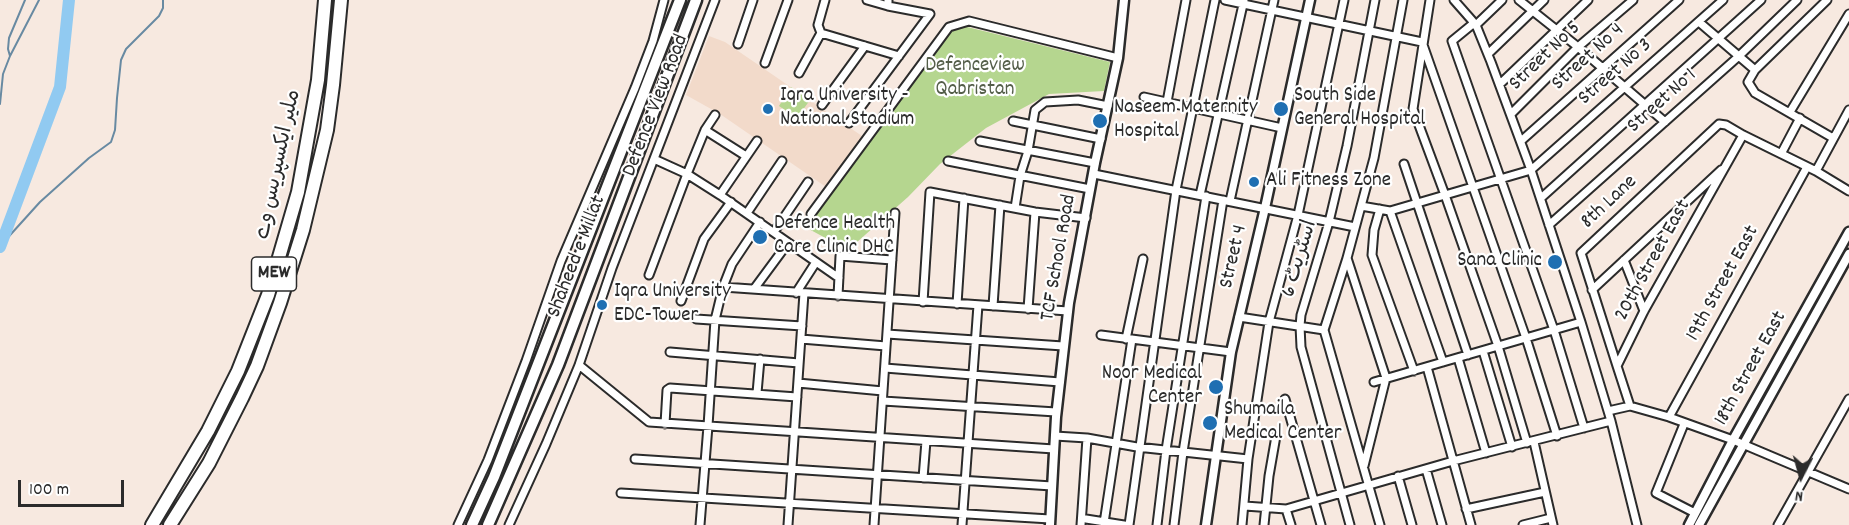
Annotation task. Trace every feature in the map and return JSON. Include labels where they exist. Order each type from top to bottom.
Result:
[{"type":"highway","name":"ملیر ایکسپریس وے","points":[[152,525],[208,431],[238,371],[268,295],[298,192],[318,80],[325,0]]},
{"type":"highway","name":"ملیر ایکسپریس وے","points":[[170,525],[209,463],[242,398],[257,366],[280,303],[303,230],[327,130],[341,0]]},
{"type":"main road","name":"Shaheed e Millat","points":[[472,525],[494,477],[680,0]]},
{"type":"main road","name":"Shaheed e Millat","points":[[488,525],[558,365],[696,0]]},
{"type":"street","points":[[459,525],[488,460],[565,251],[635,88],[664,0]]},
{"type":"street","name":"Defence View Road","points":[[509,525],[579,365],[612,268],[715,0]]},
{"type":"street","points":[[738,44],[753,0]]},
{"type":"street","points":[[765,63],[788,0]]},
{"type":"street","points":[[800,73],[821,33],[818,25],[825,0]]},
{"type":"street","points":[[849,123],[930,14],[867,0]]},
{"type":"street","name":"TCF School Road","points":[[1050,522],[1054,449],[1059,436],[1056,412],[1068,311],[1090,189],[1096,174],[1095,163],[1118,58],[1124,0]]},
{"type":"street","points":[[1167,102],[1186,0]]},
{"type":"street","points":[[1087,438],[1084,522],[1126,525],[1156,342],[1163,274],[1176,190],[1215,0]]},
{"type":"street","points":[[1225,0],[1244,2],[1422,42]]},
{"type":"street","points":[[1174,525],[1200,347],[1227,201],[1248,121],[1274,0]]},
{"type":"street","name":"Street 4","points":[[1206,525],[1231,352],[1310,0]]},
{"type":"street","points":[[1242,525],[1248,459],[1269,322],[1298,215],[1344,0]]},
{"type":"street","name":"اسٹریٹ 6","points":[[1350,525],[1301,347],[1300,326],[1301,315],[1329,222],[1347,146],[1375,0]]},
{"type":"street","points":[[1380,525],[1324,330],[1347,258],[1374,158],[1402,0]]},
{"type":"street","points":[[1430,0],[1413,109],[1498,346],[1531,442],[1545,492],[1552,522],[1523,525]]},
{"type":"street","points":[[1502,0],[1452,41],[1554,330],[1584,428]]},
{"type":"street","points":[[1520,0],[1665,122]]},
{"type":"street","points":[[1488,54],[1544,0]]},
{"type":"street","points":[[1500,84],[1588,0]]},
{"type":"street","name":"Street No 5","points":[[1511,114],[1578,48],[1632,0]]},
{"type":"street","name":"Street No 4","points":[[1521,141],[1678,0]]},
{"type":"street","name":"Street No 3","points":[[1531,170],[1723,0]]},
{"type":"street","points":[[1540,198],[1761,0]]},
{"type":"street","name":"Street No 1","points":[[1549,225],[1739,56],[1797,0]]},
{"type":"street","points":[[1827,0],[1748,79],[1755,93],[1833,138]]},
{"type":"street","points":[[1456,1],[1475,24],[1521,141],[1608,411],[1637,525]]},
{"type":"street","points":[[1156,525],[1203,196],[1244,2]]},
{"type":"street","points":[[1790,112],[1849,14]]},
{"type":"street","points":[[811,214],[949,27],[969,21],[1118,58]]},
{"type":"street","points":[[1699,22],[1755,70]]},
{"type":"street","points":[[821,33],[899,56]]},
{"type":"street","points":[[1422,42],[1526,338],[1557,436]]},
{"type":"street","points":[[822,105],[865,46]]},
{"type":"street","points":[[1144,97],[1282,129]]},
{"type":"street","points":[[1016,208],[1020,176],[1028,151],[1035,110],[1045,102],[1078,100],[1108,106]]},
{"type":"street","points":[[1816,171],[1849,110]]},
{"type":"street","points":[[649,275],[705,130],[715,115]]},
{"type":"street","points":[[1781,154],[1800,118]]},
{"type":"street","points":[[1013,121],[1101,139]]},
{"type":"street","name":"8th Lane","points":[[1617,366],[1581,253],[1719,124],[1743,135]]},
{"type":"street","points":[[705,130],[746,156]]},
{"type":"street","points":[[1743,135],[1816,171],[1849,191]]},
{"type":"street","name":"20th Street East","points":[[1617,366],[1644,312],[1743,135]]},
{"type":"street","points":[[720,195],[756,141]]},
{"type":"street","points":[[980,141],[1095,163]]},
{"type":"street","points":[[654,159],[687,174],[731,202],[839,278]]},
{"type":"street","points":[[747,213],[782,161]]},
{"type":"street","points":[[948,161],[1090,189]]},
{"type":"street","points":[[1404,164],[1468,355]]},
{"type":"street","points":[[1592,290],[1727,164]]},
{"type":"street","name":"19th Street East","points":[[1669,417],[1807,168]]},
{"type":"street","points":[[1361,206],[1390,211],[1531,170]]},
{"type":"street","points":[[1096,174],[1355,227]]},
{"type":"street","points":[[774,232],[808,182]]},
{"type":"street","points":[[923,302],[930,192],[1035,212],[1086,218]]},
{"type":"street","points":[[957,304],[964,198]]},
{"type":"street","points":[[681,301],[704,239],[731,202]]},
{"type":"street","points":[[993,306],[1000,205]]},
{"type":"street","points":[[1380,209],[1374,230],[1372,255],[1414,370]]},
{"type":"street","points":[[1390,211],[1443,362]]},
{"type":"street","points":[[1028,309],[1035,212]]},
{"type":"street","points":[[874,525],[896,213]]},
{"type":"street","points":[[700,525],[715,320],[723,287],[732,264],[760,222]]},
{"type":"street","name":"18th Street East","points":[[1689,525],[1733,440],[1849,232]]},
{"type":"street","points":[[754,289],[788,243]]},
{"type":"street","name":"18th Street East","points":[[1699,525],[1849,254]]},
{"type":"street","points":[[838,296],[840,256],[892,260]]},
{"type":"street","points":[[1347,258],[1386,378],[1364,466]]},
{"type":"street","points":[[1102,523],[1143,259]]},
{"type":"street","points":[[1624,260],[1644,312]]},
{"type":"street","points":[[788,525],[802,326],[800,293],[816,262]]},
{"type":"street","points":[[723,287],[1068,311]]},
{"type":"street","points":[[962,525],[978,305]]},
{"type":"street","points":[[1239,317],[1324,330]]},
{"type":"street","points":[[696,319],[802,326]]},
{"type":"street","points":[[1374,382],[1581,322]]},
{"type":"street","points":[[887,334],[1064,346]]},
{"type":"street","points":[[1101,335],[1231,352]]},
{"type":"street","points":[[801,339],[886,346]]},
{"type":"street","points":[[1483,351],[1512,447]]},
{"type":"street","points":[[670,352],[799,363]]},
{"type":"street","points":[[1458,358],[1486,453]]},
{"type":"street","points":[[757,393],[760,359]]},
{"type":"street","points":[[579,365],[649,422],[1054,449]]},
{"type":"street","points":[[1617,366],[1630,406]]},
{"type":"street","points":[[1427,367],[1471,525]]},
{"type":"street","points":[[885,368],[1059,382]]},
{"type":"street","points":[[798,383],[883,391]]},
{"type":"street","points":[[665,424],[668,388],[797,397]]},
{"type":"street","points":[[1285,399],[1321,525]]},
{"type":"street","points":[[1778,525],[1849,399]]},
{"type":"street","points":[[883,401],[1056,412]]},
{"type":"street","points":[[1608,411],[1630,406],[1669,417],[1733,440],[1849,489]]},
{"type":"street","points":[[1245,506],[1286,508],[1426,468],[1611,421]]},
{"type":"street","points":[[1684,423],[1656,493],[1695,513]]},
{"type":"street","points":[[1059,436],[1248,459]]},
{"type":"street","points":[[1264,525],[1276,436]]},
{"type":"street","points":[[923,478],[926,441]]},
{"type":"street","points":[[635,459],[1052,486]]},
{"type":"street","points":[[1426,468],[1442,525]]},
{"type":"street","points":[[1398,476],[1412,525]]},
{"type":"street","points":[[1466,509],[1545,492]]},
{"type":"street","points":[[621,493],[875,508],[1050,522]]},
{"type":"street","points":[[1286,508],[1291,525]]},
{"type":"shaded area","name":"Iqra University - National Stadium","points":[[709,36],[725,42],[862,136],[826,187],[720,114],[686,95]]},
{"type":"green space","name":"Defenceview Qabristan","points":[[959,25],[1110,62],[1104,91],[1049,94],[986,128],[940,164],[908,197],[848,250],[805,227],[951,29]]},
{"type":"green space","points":[[791,87],[810,100],[797,118],[779,106]]},
{"type":"waterway","points":[[10,56],[9,38],[25,0]]},
{"type":"waterway","points":[[0,104],[3,74],[39,0]]},
{"type":"waterway","points":[[0,247],[60,87],[69,0]]},
{"type":"waterway","points":[[2,244],[40,202],[89,158],[111,142],[115,130],[121,60],[126,49],[159,16],[163,8],[163,0]]},
{"type":"place","name":"Iqra University - National Stadium","points":[[768,109]]},
{"type":"place","name":"South Side General Hospital","points":[[1281,109]]},
{"type":"place","name":"Naseem Maternity Hospital","points":[[1100,121]]},
{"type":"place","name":"Ali Fitness Zone","points":[[1254,182]]},
{"type":"place","name":"Defence Health Care Clinic DHC","points":[[760,237]]},
{"type":"place","name":"Sana Clinic","points":[[1555,262]]},
{"type":"place","name":"Iqra University EDC-Tower","points":[[602,305]]},
{"type":"place","name":"Noor Medical Center","points":[[1216,387]]},
{"type":"place","name":"Shumaila Medical Center","points":[[1210,423]]}]
